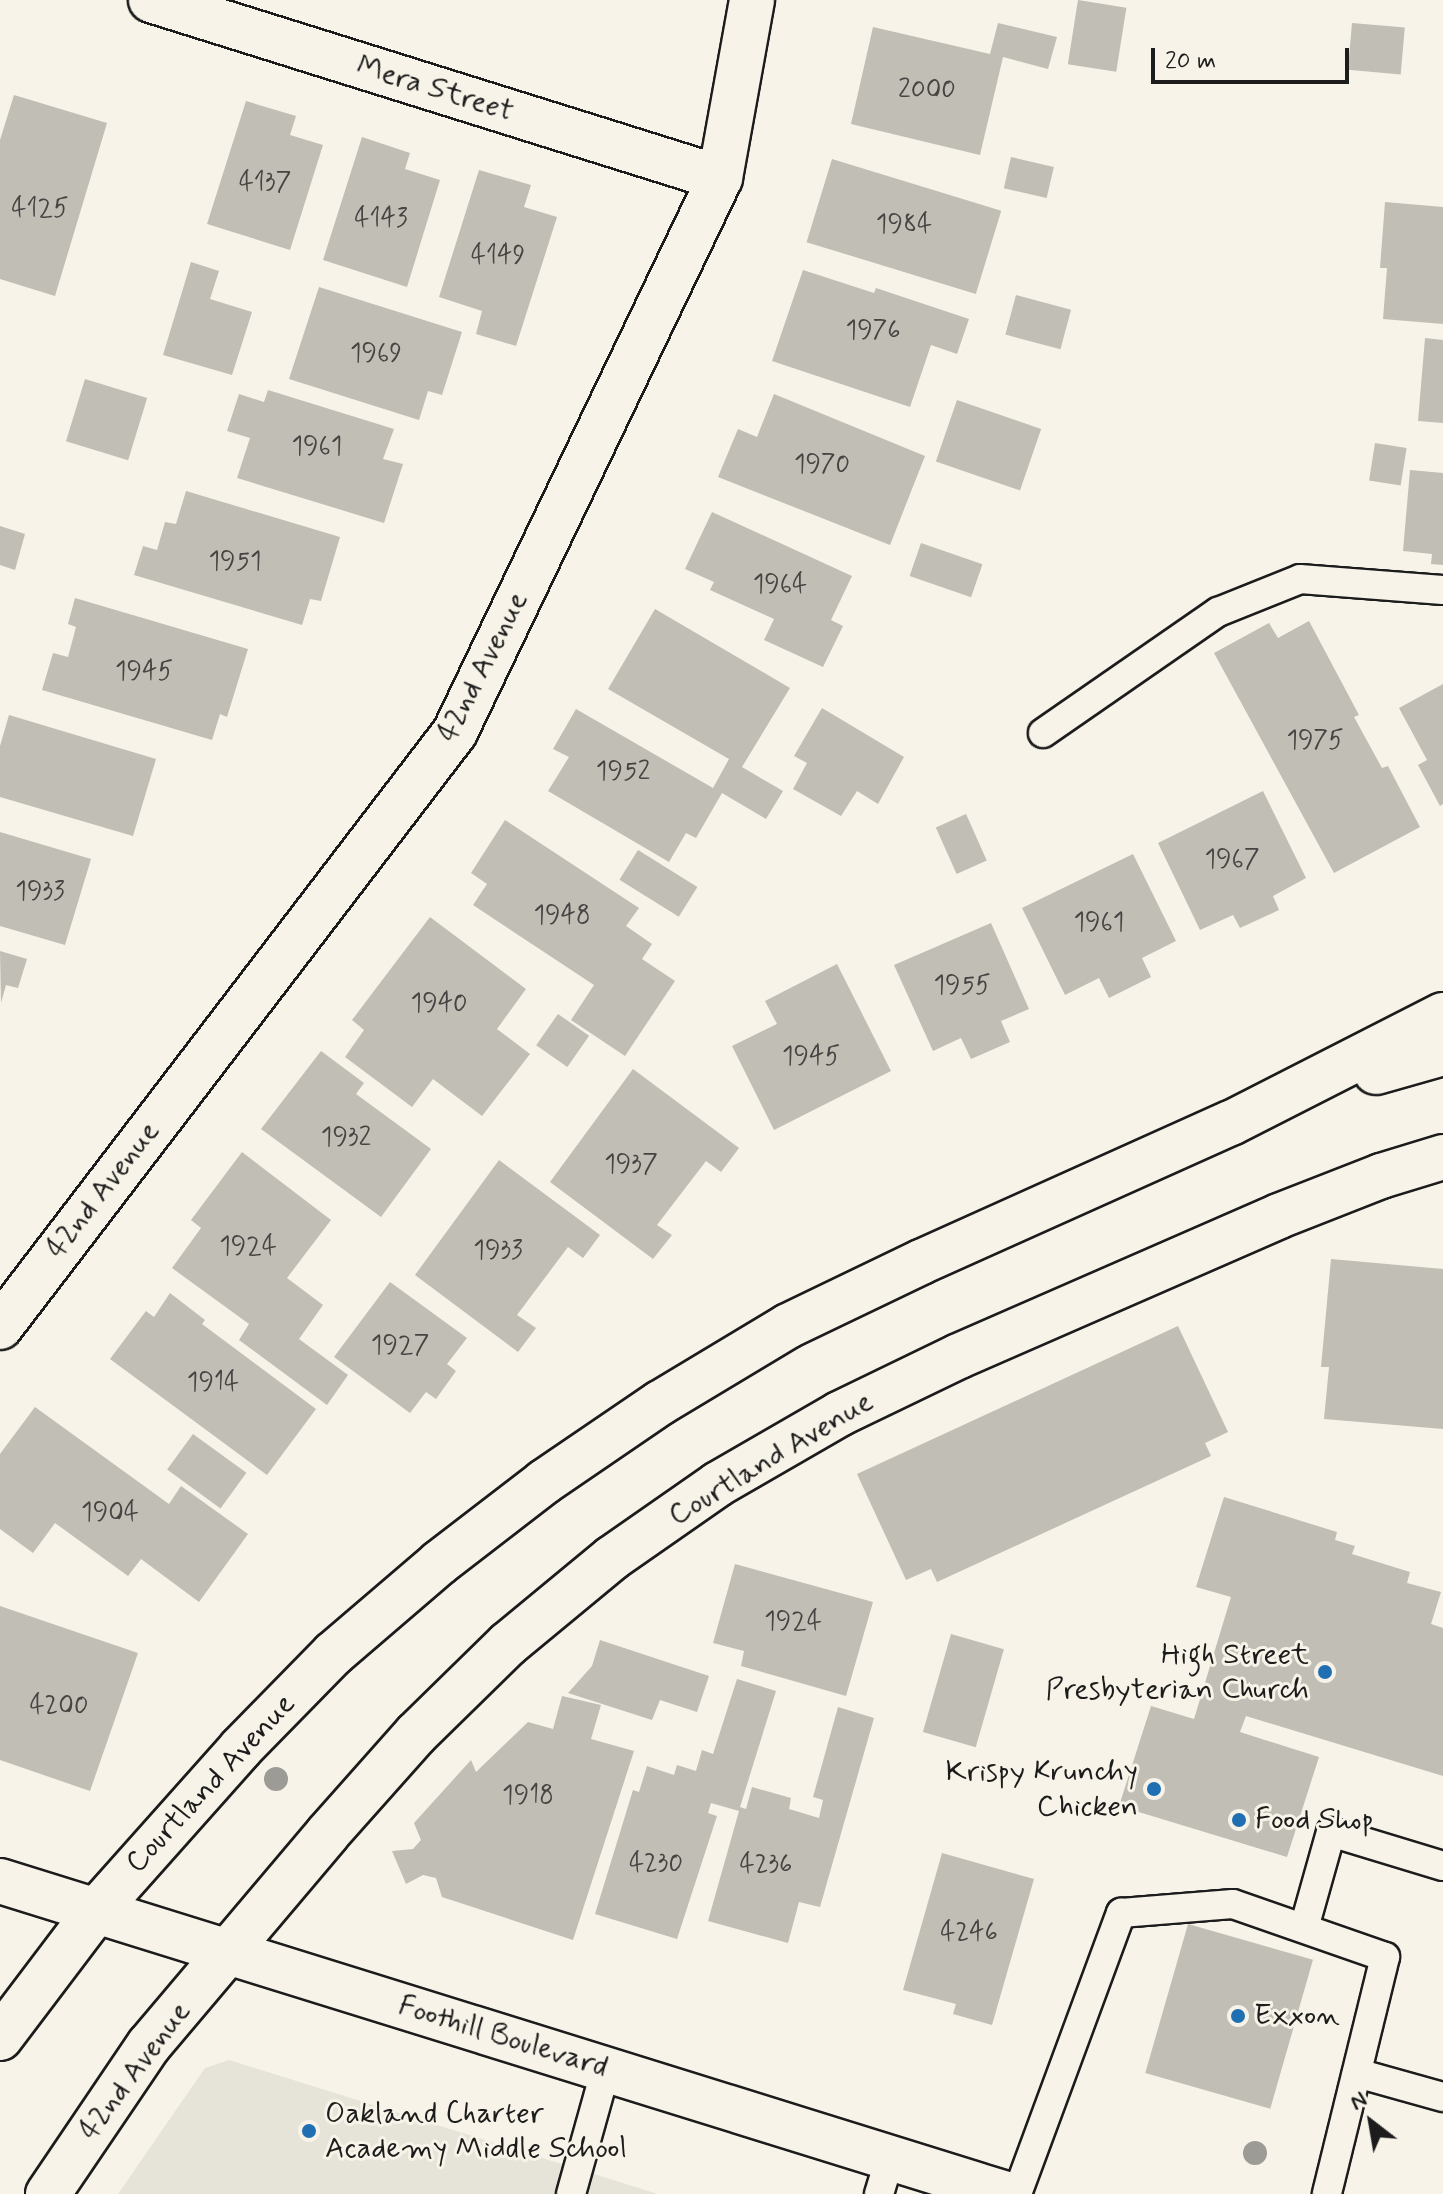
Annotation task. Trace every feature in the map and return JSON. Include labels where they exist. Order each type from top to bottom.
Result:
[{"type":"main road","name":"Mera Street","points":[[151,0],[720,178]]},
{"type":"main road","name":"42nd Avenue","points":[[0,1327],[455,732],[720,178],[752,0]]},
{"type":"main road","name":"Courtland Avenue","points":[[96,1911],[165,1829],[333,1654],[439,1563],[544,1482],[660,1403],[788,1326],[921,1262],[1231,1123],[1340,1071],[1443,1015]]},
{"type":"main road","name":"Courtland Avenue","points":[[1231,1123],[1345,1081],[1443,1053]]},
{"type":"main road","name":"Courtland Avenue","points":[[227,1952],[416,1734],[508,1644],[612,1558],[718,1484],[839,1414],[959,1356],[1279,1216],[1381,1176],[1443,1157]]},
{"type":"main road","name":"Foothill Boulevard","points":[[0,1881],[606,2069],[884,2176],[1006,2194]]},
{"type":"main road","points":[[0,2038],[96,1911]]},
{"type":"main road","name":"42nd Avenue","points":[[48,2194],[149,2045],[227,1952]]},
{"type":"lane","points":[[1043,733],[1218,612],[1300,579],[1443,590]]},
{"type":"lane","points":[[1304,1928],[1331,1832],[1443,1866]]},
{"type":"lane","points":[[1017,2194],[1121,1913],[1233,1904],[1385,1957],[1327,2194]]},
{"type":"lane","points":[[571,2194],[606,2069]]},
{"type":"lane","points":[[1357,2073],[1443,2097]]},
{"type":"shaded area","name":"Oakland Charter Academy Middle School","points":[[229,2060],[658,2194],[118,2194],[205,2068]]},
{"type":"building","points":[[1078,0],[1126,8],[1116,72],[1068,64]]},
{"type":"building","points":[[998,23],[1057,37],[1048,69],[1003,57],[980,155],[851,124],[873,27],[990,54]]},
{"type":"building","points":[[1352,23],[1405,28],[1401,74],[1348,70]]},
{"type":"building","points":[[14,95],[107,123],[55,296],[0,279],[0,140]]},
{"type":"building","points":[[246,101],[296,116],[290,135],[323,145],[290,250],[207,224]]},
{"type":"building","points":[[362,137],[410,153],[405,169],[440,180],[407,287],[323,260]]},
{"type":"building","points":[[1011,157],[1054,167],[1047,198],[1004,188]]},
{"type":"building","points":[[832,159],[1001,211],[976,294],[807,242]]},
{"type":"building","points":[[479,170],[531,185],[524,207],[557,217],[516,346],[476,334],[482,311],[439,297]]},
{"type":"building","points":[[1385,202],[1443,207],[1443,324],[1383,319],[1387,268],[1380,268]]},
{"type":"building","points":[[191,262],[219,271],[210,299],[252,312],[232,375],[163,355]]},
{"type":"building","points":[[803,270],[874,293],[876,288],[969,319],[957,354],[931,345],[910,407],[772,361]]},
{"type":"building","points":[[319,287],[462,332],[442,395],[428,391],[419,420],[289,379]]},
{"type":"building","points":[[1016,295],[1071,310],[1060,349],[1005,335]]},
{"type":"building","points":[[1425,338],[1443,340],[1443,423],[1418,421]]},
{"type":"building","points":[[85,379],[147,398],[128,460],[66,441]]},
{"type":"building","points":[[268,390],[394,429],[383,459],[403,464],[384,523],[237,478],[250,438],[227,431],[239,394],[264,402]]},
{"type":"building","points":[[774,394],[925,456],[890,545],[718,477],[738,429],[757,437]]},
{"type":"building","points":[[957,400],[1041,429],[1020,490],[936,461]]},
{"type":"building","points":[[1375,443],[1407,448],[1401,486],[1369,481]]},
{"type":"building","points":[[1410,470],[1443,473],[1443,565],[1431,564],[1432,554],[1403,551]]},
{"type":"building","points":[[186,491],[340,537],[321,601],[310,599],[302,625],[134,575],[143,546],[157,550],[165,522],[176,524]]},
{"type":"building","points":[[712,512],[852,576],[831,620],[843,626],[823,667],[764,640],[774,619],[710,590],[714,582],[685,569]]},
{"type":"building","points":[[0,526],[25,534],[15,570],[0,565]]},
{"type":"building","points":[[921,543],[982,564],[971,597],[910,576]]},
{"type":"building","points":[[75,598],[248,649],[227,717],[220,714],[212,740],[42,690],[53,653],[68,657],[76,627],[68,624]]},
{"type":"building","points":[[655,609],[790,688],[742,767],[783,791],[766,819],[722,793],[696,838],[686,833],[669,862],[548,791],[569,757],[553,749],[576,709],[713,788],[729,759],[608,689]]},
{"type":"building","points":[[1309,621],[1359,715],[1354,717],[1382,768],[1388,766],[1420,827],[1334,873],[1214,653],[1269,623],[1278,638]]},
{"type":"building","points":[[1443,684],[1443,804],[1440,806],[1418,765],[1427,760],[1399,708]]},
{"type":"building","points":[[822,708],[904,757],[878,804],[857,791],[841,816],[793,789],[807,763],[794,756]]},
{"type":"building","points":[[9,715],[156,759],[133,836],[0,797],[0,746]]},
{"type":"building","points":[[1263,791],[1306,878],[1273,896],[1279,910],[1240,928],[1233,915],[1200,930],[1158,843]]},
{"type":"building","points":[[966,814],[987,861],[957,874],[936,827]]},
{"type":"building","points":[[505,820],[639,908],[626,926],[652,944],[642,959],[675,981],[625,1056],[571,1020],[594,985],[473,905],[487,884],[471,873]]},
{"type":"building","points":[[0,832],[91,859],[65,945],[0,926]]},
{"type":"building","points":[[638,850],[697,887],[679,917],[619,880]]},
{"type":"building","points":[[1133,854],[1176,941],[1142,958],[1151,977],[1109,998],[1099,978],[1065,995],[1022,908]]},
{"type":"building","points":[[430,917],[526,989],[497,1029],[530,1054],[482,1116],[433,1079],[412,1107],[345,1057],[364,1030],[352,1020]]},
{"type":"building","points":[[991,923],[1029,1009],[1001,1021],[1010,1042],[971,1059],[961,1038],[933,1051],[894,965]]},
{"type":"building","points":[[0,951],[27,959],[18,988],[6,985],[1,1003]]},
{"type":"building","points":[[837,964],[891,1071],[774,1130],[732,1046],[777,1024],[765,1001]]},
{"type":"building","points":[[558,1014],[589,1036],[567,1067],[536,1045]]},
{"type":"building","points":[[321,1051],[364,1083],[356,1094],[431,1149],[381,1217],[261,1129]]},
{"type":"building","points":[[633,1069],[739,1148],[721,1172],[706,1161],[657,1225],[672,1235],[653,1259],[550,1182]]},
{"type":"building","points":[[242,1152],[331,1220],[287,1278],[323,1305],[299,1339],[348,1375],[327,1405],[239,1340],[249,1324],[172,1268],[201,1228],[191,1220]]},
{"type":"building","points":[[499,1160],[600,1235],[583,1258],[568,1247],[517,1315],[536,1328],[518,1352],[415,1275]]},
{"type":"building","points":[[1331,1259],[1443,1269],[1443,1429],[1324,1419],[1329,1367],[1321,1367]]},
{"type":"building","points":[[390,1282],[467,1338],[447,1364],[456,1371],[436,1399],[426,1392],[410,1413],[334,1357]]},
{"type":"building","points":[[170,1293],[205,1320],[202,1324],[316,1409],[267,1475],[110,1359],[146,1311],[154,1317]]},
{"type":"building","points":[[1178,1326],[1228,1432],[1205,1443],[1211,1456],[937,1582],[931,1569],[906,1580],[857,1474]]},
{"type":"building","points":[[35,1407],[169,1504],[181,1486],[248,1534],[199,1602],[141,1559],[128,1576],[55,1523],[33,1553],[0,1529],[0,1454]]},
{"type":"building","points":[[193,1434],[246,1473],[221,1508],[167,1470]]},
{"type":"building","name":"High Street Presbyterian Church","points":[[1224,1497],[1337,1532],[1335,1540],[1355,1546],[1352,1554],[1410,1572],[1407,1583],[1441,1592],[1431,1624],[1443,1628],[1443,1776],[1246,1716],[1240,1732],[1319,1757],[1287,1857],[1119,1806],[1151,1706],[1194,1719],[1231,1597],[1196,1587]]},
{"type":"building","points":[[735,1564],[873,1602],[846,1696],[741,1666],[744,1651],[713,1643]]},
{"type":"building","points":[[0,1606],[138,1653],[90,1791],[0,1760]]},
{"type":"building","points":[[951,1634],[1004,1649],[976,1747],[923,1732]]},
{"type":"building","points":[[600,1640],[709,1676],[697,1712],[660,1700],[652,1720],[568,1693],[592,1666]]},
{"type":"building","points":[[737,1679],[776,1691],[740,1807],[746,1809],[752,1787],[791,1798],[789,1809],[819,1818],[823,1800],[813,1797],[838,1707],[874,1718],[820,1907],[799,1902],[788,1943],[708,1921],[739,1811],[711,1803],[708,1813],[717,1816],[677,1939],[595,1914],[633,1790],[639,1792],[647,1766],[674,1775],[677,1765],[696,1771],[702,1750],[713,1754]]},
{"type":"building","points":[[562,1696],[601,1705],[591,1739],[634,1751],[573,1940],[442,1897],[436,1878],[423,1875],[406,1884],[392,1851],[413,1849],[421,1840],[414,1823],[471,1760],[476,1772],[528,1722],[553,1729]]},
{"type":"building","points":[[942,1853],[1034,1879],[992,2025],[953,2014],[956,2004],[903,1990]]},
{"type":"building","points":[[1188,1924],[1313,1960],[1270,2109],[1145,2073]]},
{"type":"place","name":"High Street Presbyterian Church","points":[[1325,1672]]},
{"type":"place","name":"Krispy Krunchy Chicken","points":[[1154,1789]]},
{"type":"place","name":"Food Shop","points":[[1239,1820]]},
{"type":"place","name":"Exxon","points":[[1238,2016]]},
{"type":"place","name":"Oakland Charter Academy Middle School","points":[[309,2131]]}]
